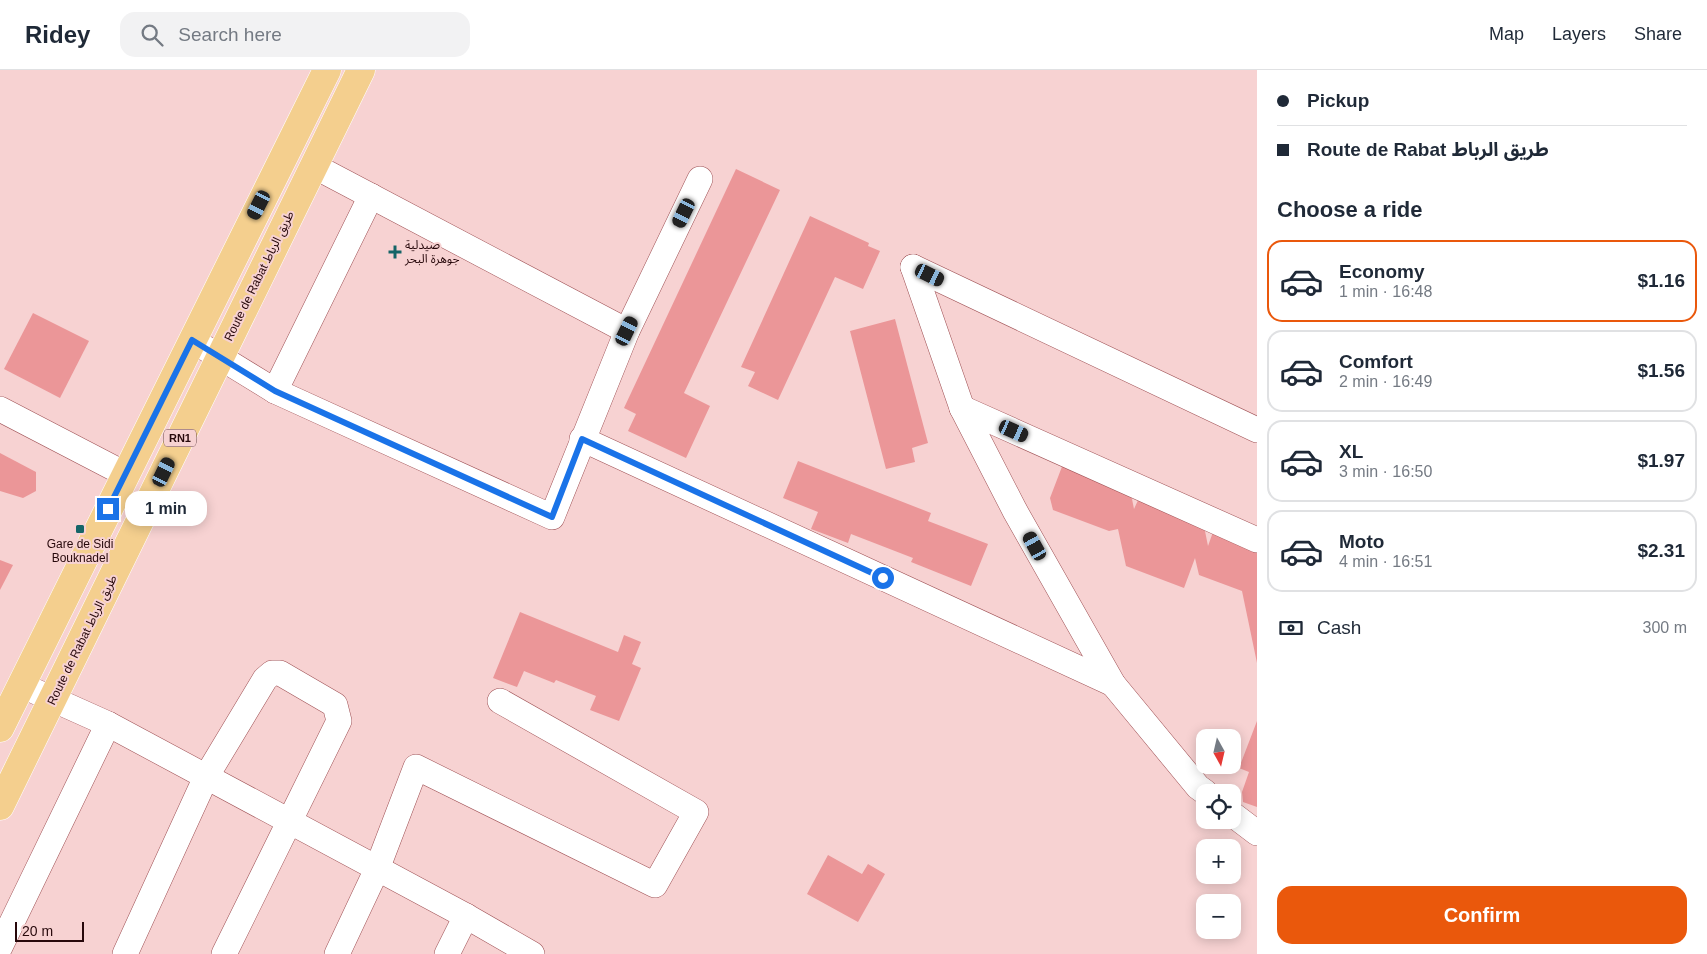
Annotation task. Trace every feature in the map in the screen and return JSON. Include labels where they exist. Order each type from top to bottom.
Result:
[{"type":"main road","name":"RN1","points":[[0,728],[327,70]]},
{"type":"main road","name":"Route de Rabat طريق الرباط","points":[[0,806],[362,70]]},
{"type":"street","points":[[314,166],[627,331]]},
{"type":"street","points":[[192,340],[275,391],[552,517],[627,331],[700,180]]},
{"type":"street","points":[[275,391],[371,196]]},
{"type":"street","points":[[1196,785],[1113,684],[1015,511],[962,408],[913,267],[1257,430]]},
{"type":"street","points":[[962,408],[1257,540]]},
{"type":"street","points":[[0,409],[125,474]]},
{"type":"street","points":[[582,439],[1113,684]]},
{"type":"street","points":[[125,954],[206,777],[265,679],[272,673],[280,673],[335,706],[339,721],[224,954]]},
{"type":"street","points":[[21,685],[53,701],[108,724],[466,916],[532,954]]},
{"type":"street","points":[[337,954],[377,869],[416,767],[655,885],[696,812],[500,701]]},
{"type":"street","points":[[0,947],[108,724]]},
{"type":"street","points":[[1241,820],[1257,832]]},
{"type":"street","points":[[447,954],[466,916]]},
{"type":"building","points":[[736,169],[780,190],[684,393],[710,406],[686,458],[628,431],[636,414],[624,408]]},
{"type":"building","points":[[810,216],[869,243],[868,246],[880,251],[863,289],[835,277],[778,400],[748,386],[755,372],[741,367]]},
{"type":"building","points":[[33,313],[89,341],[60,398],[4,369]]},
{"type":"building","points":[[895,319],[928,443],[912,448],[915,462],[886,469],[850,331]]},
{"type":"building","points":[[0,453],[36,472],[36,491],[23,498],[0,491]]},
{"type":"building","points":[[798,461],[931,513],[928,521],[988,544],[971,586],[911,562],[913,558],[851,534],[848,543],[811,529],[818,512],[783,498]]},
{"type":"building","points":[[1063,464],[1130,489],[1134,509],[1139,498],[1203,521],[1208,546],[1213,532],[1257,548],[1257,663],[1242,591],[1199,575],[1195,558],[1184,588],[1126,566],[1118,529],[1109,531],[1053,510],[1050,498]]},
{"type":"building","points":[[0,560],[13,565],[0,590]]},
{"type":"building","points":[[520,612],[618,652],[624,635],[641,642],[632,664],[641,668],[619,721],[590,710],[596,696],[556,680],[554,683],[524,671],[517,687],[493,678]]},
{"type":"building","points":[[1257,721],[1257,807],[1243,802],[1242,792],[1249,772],[1241,769],[1241,763]]},
{"type":"building","points":[[828,855],[862,874],[868,864],[885,874],[858,922],[807,894]]},
{"type":"place","name":"صيدلية جوهرة البحر","points":[[395,252]]},
{"type":"place","name":"Gare de Sidi Bouknadel","points":[[80,529]]},
{"type":"route","points":[[108,509],[192,340],[275,391],[552,517],[582,439],[883,578]]}]
